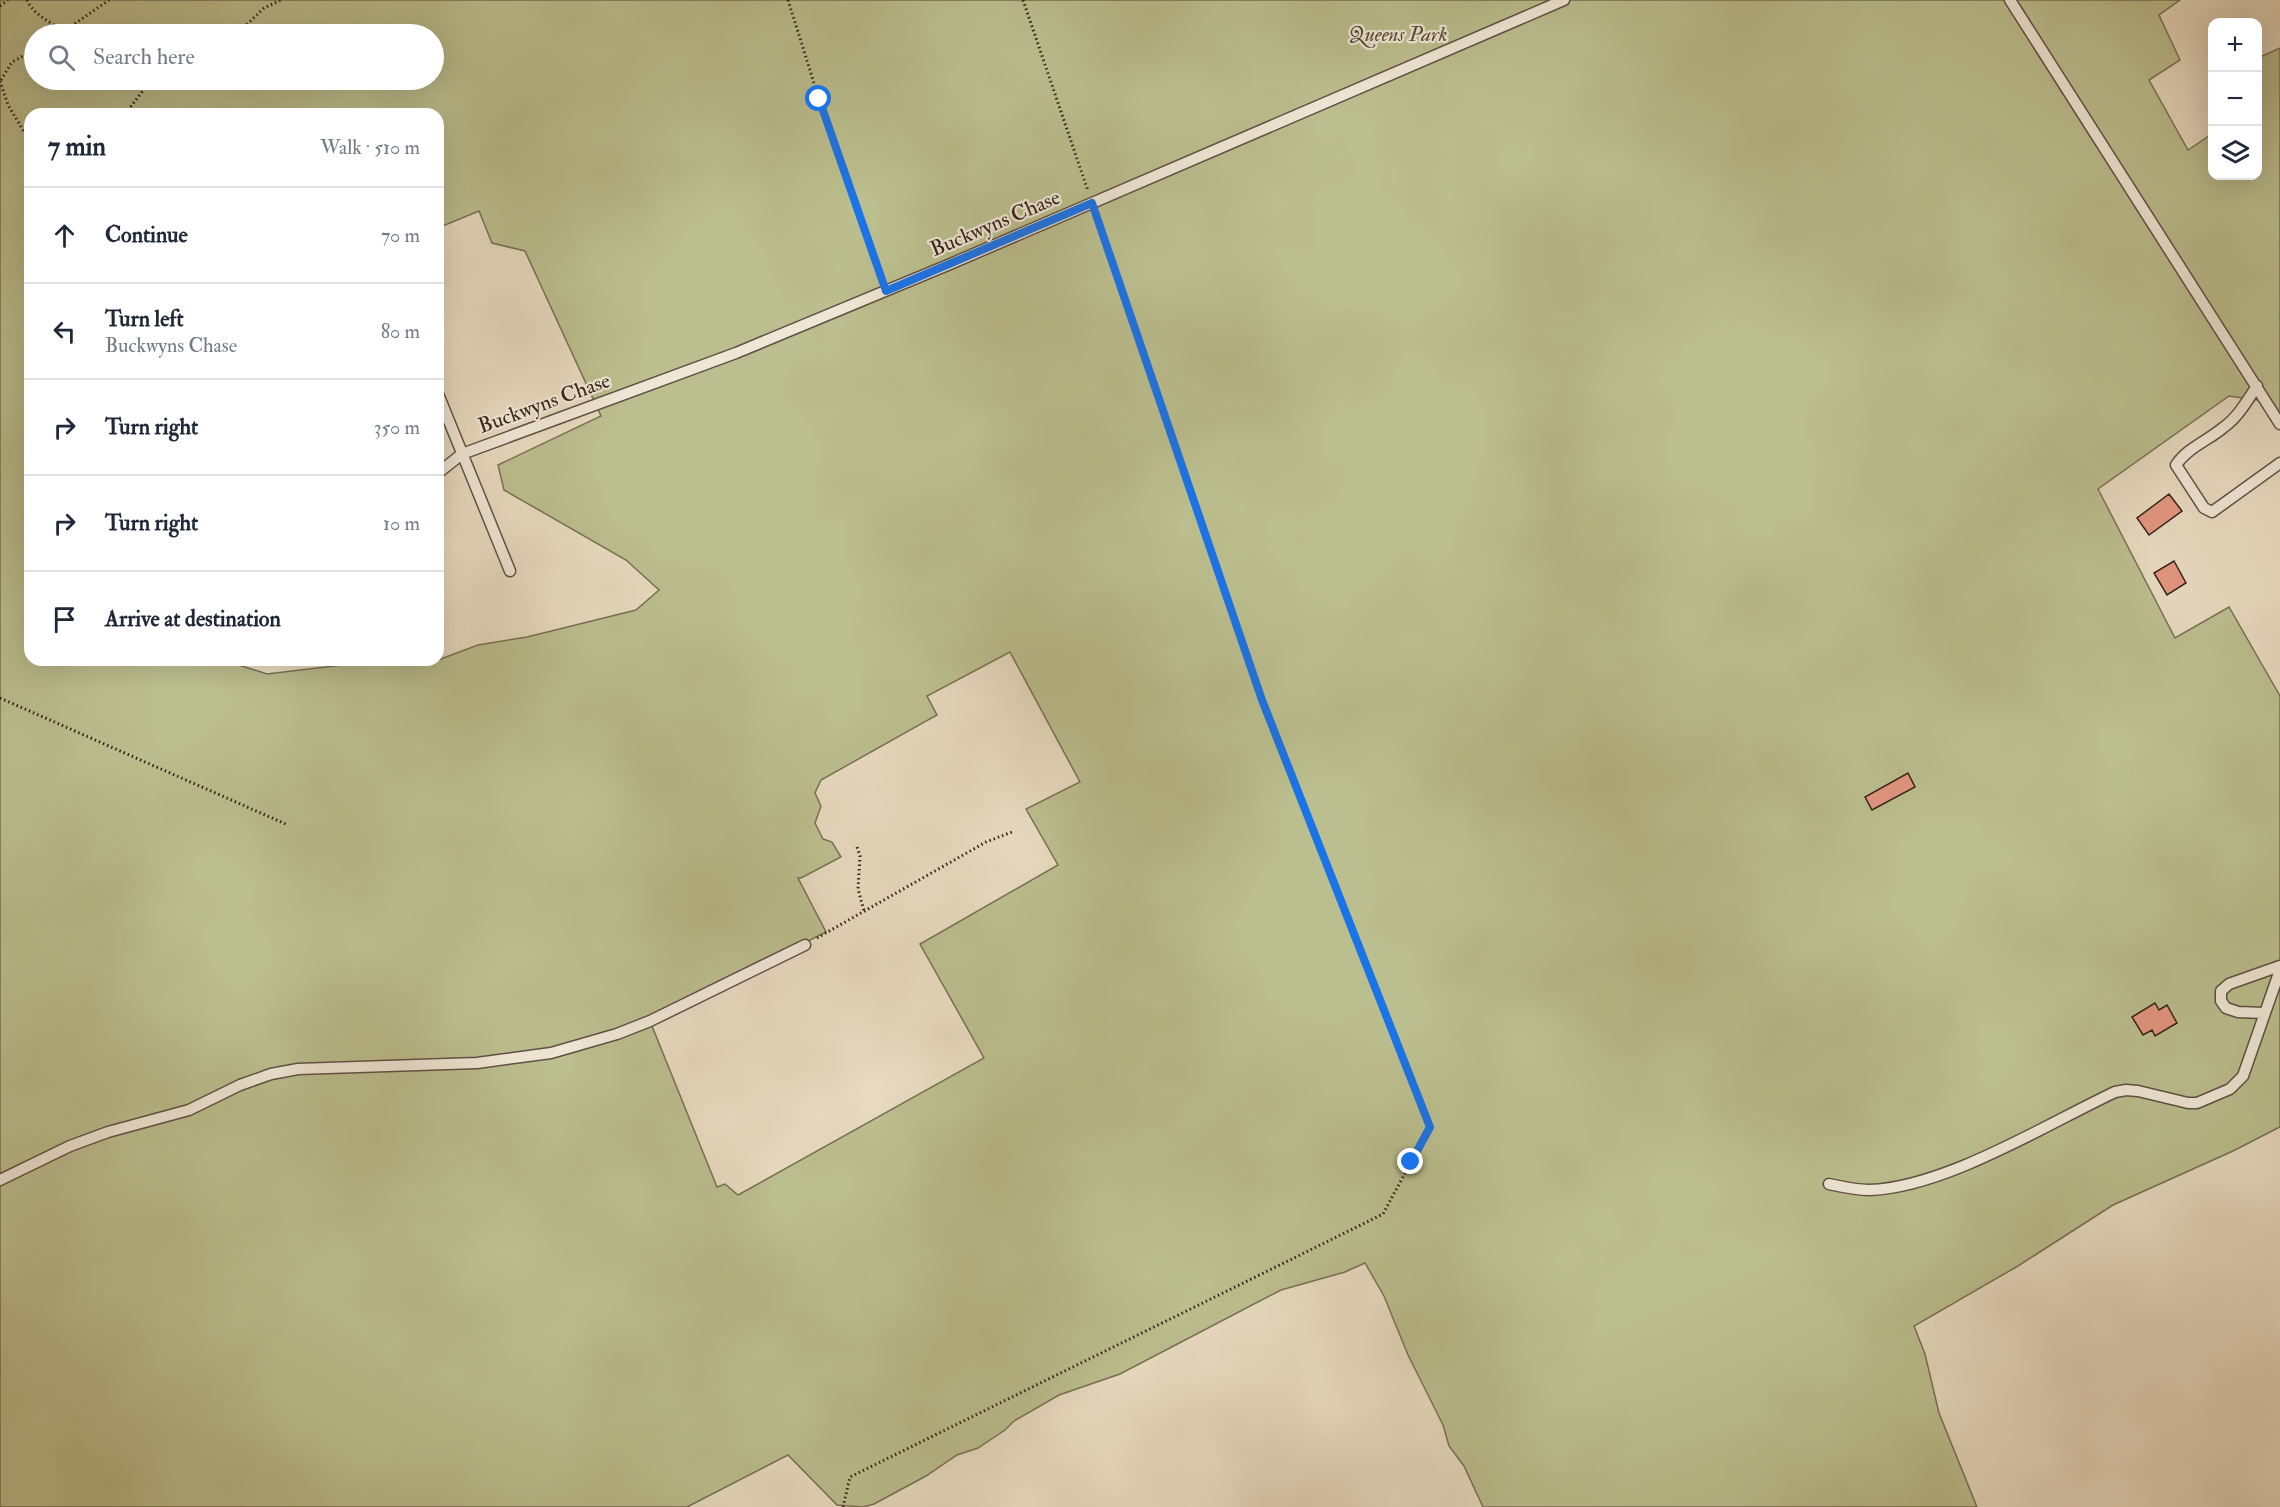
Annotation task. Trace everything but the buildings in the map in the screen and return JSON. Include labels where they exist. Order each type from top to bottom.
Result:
[{"type":"lane","name":"Buckwyns Chase","points":[[444,468],[462,454],[736,353],[886,291],[1564,0]]},
{"type":"lane","points":[[2010,0],[2280,424]]},
{"type":"lane","points":[[2257,386],[2227,426],[2188,452],[2176,465],[2204,508],[2212,512],[2280,463]]},
{"type":"lane","points":[[444,409],[510,571]]},
{"type":"lane","points":[[0,1180],[70,1146],[108,1132],[189,1110],[240,1085],[271,1074],[298,1069],[477,1062],[551,1053],[608,1037],[650,1021],[805,945]]},
{"type":"lane","points":[[1829,1184],[1850,1189],[1871,1190],[1895,1187],[1928,1178],[1972,1161],[2115,1092],[2138,1091],[2188,1103],[2197,1102],[2230,1089],[2243,1076],[2280,968]]},
{"type":"lane","points":[[2264,1013],[2238,1012],[2226,1008],[2221,1001],[2221,991],[2229,984],[2280,968]]},
{"type":"path","points":[[0,6],[8,0]]},
{"type":"path","points":[[27,0],[43,19],[54,24]]},
{"type":"path","points":[[75,24],[109,0]]},
{"type":"path","points":[[247,24],[264,8],[281,0]]},
{"type":"path","points":[[788,0],[819,99],[886,291]]},
{"type":"path","points":[[843,1507],[850,1478],[1383,1214],[1430,1127],[1262,700],[1023,0]]},
{"type":"path","points":[[24,55],[12,62],[1,80],[8,105],[24,132]]},
{"type":"path","points":[[130,108],[143,90]]},
{"type":"path","points":[[0,698],[288,825]]},
{"type":"path","points":[[805,945],[986,842],[1012,832]]},
{"type":"path","points":[[857,847],[860,856],[858,889],[864,911]]},
{"type":"green space","name":"Queens Park","points":[[0,0],[2180,0],[2159,15],[2180,60],[2149,80],[2188,150],[2208,137],[2208,180],[2262,180],[2262,56],[2280,48],[2280,423],[2265,401],[2229,396],[2098,489],[2175,638],[2229,607],[2280,696],[2280,1127],[2233,1151],[2113,1205],[2018,1266],[1914,1326],[1925,1354],[1939,1413],[1977,1507],[1483,1507],[1464,1466],[1449,1446],[1443,1425],[1408,1355],[1384,1296],[1365,1263],[1345,1272],[1281,1290],[1120,1374],[1059,1395],[1014,1421],[1005,1430],[978,1448],[957,1455],[926,1476],[874,1504],[863,1507],[837,1505],[788,1455],[687,1507],[0,1507]],"holes":[[[1010,652],[1080,782],[1026,809],[1058,865],[920,944],[984,1058],[738,1195],[725,1184],[717,1187],[650,1021],[826,932],[798,878],[841,857],[832,842],[823,839],[815,823],[821,806],[815,793],[821,780],[937,715],[927,696]]]},
{"type":"route","points":[[819,99],[886,291],[1092,203],[1262,700],[1430,1127],[1411,1162]]}]
